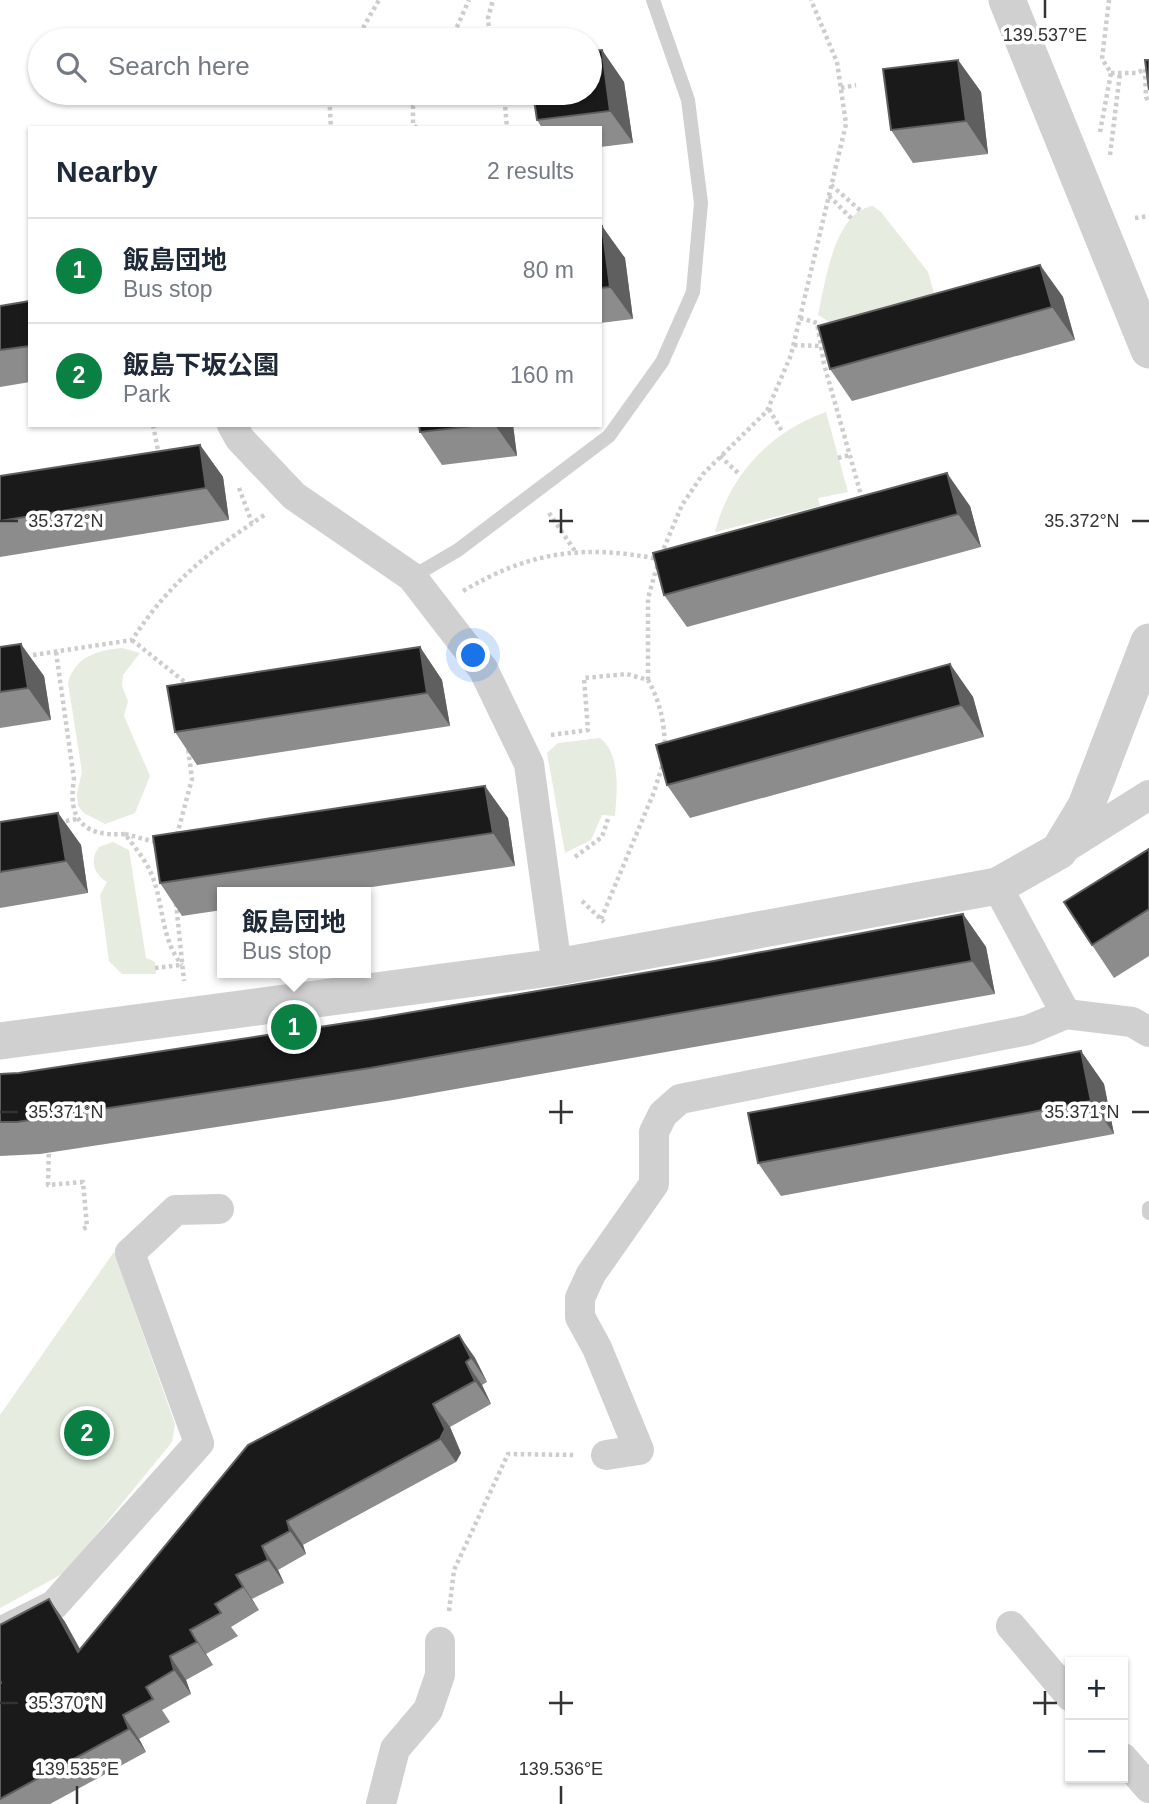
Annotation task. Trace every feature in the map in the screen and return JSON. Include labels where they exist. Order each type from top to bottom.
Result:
[{"type":"street","points":[[1007,0],[1149,350]]},
{"type":"street","points":[[233,427],[240,439],[294,496],[412,577],[484,669],[529,764],[557,967]]},
{"type":"street","points":[[1059,851],[1086,806],[1149,642]]},
{"type":"street","points":[[0,1041],[557,967],[997,886],[1149,795]]},
{"type":"street","points":[[997,886],[1066,1014]]},
{"type":"street","points":[[606,1455],[639,1450],[597,1349],[580,1317],[580,1298],[592,1274],[654,1184],[654,1132],[663,1114],[680,1099],[1028,1030],[1066,1014],[1132,1022],[1149,1032]]},
{"type":"street","points":[[0,1632],[54,1605],[199,1443],[130,1253],[176,1210],[219,1209]]},
{"type":"street","points":[[1011,1626],[1065,1690]]},
{"type":"street","points":[[381,1804],[395,1749],[428,1710],[440,1675],[440,1642]]},
{"type":"street","points":[[1128,1764],[1149,1788]]},
{"type":"lane","points":[[412,577],[458,550],[609,436],[662,362],[693,292],[701,203],[688,100],[653,0]]},
{"type":"lane","points":[[1149,1208],[1149,1213]]},
{"type":"path","points":[[363,28],[379,0]]},
{"type":"path","points":[[456,28],[469,0]]},
{"type":"path","points":[[489,28],[488,18],[493,0]]},
{"type":"path","points":[[601,919],[654,792],[666,754],[665,719],[648,680],[648,598],[660,559],[682,505],[703,474],[769,408],[781,386],[794,345],[846,124],[837,62],[811,0]]},
{"type":"path","points":[[1095,143],[1102,125],[1111,73],[1102,59],[1109,0]]},
{"type":"path","points":[[1111,73],[1147,69],[1146,97],[1149,102]]},
{"type":"path","points":[[1109,162],[1120,73]]},
{"type":"path","points":[[841,88],[856,85]]},
{"type":"path","points":[[330,105],[331,126]]},
{"type":"path","points":[[414,126],[411,115],[416,105]]},
{"type":"path","points":[[505,105],[507,126]]},
{"type":"path","points":[[831,185],[861,211]]},
{"type":"path","points":[[829,196],[852,219]]},
{"type":"path","points":[[800,317],[817,323],[864,506]]},
{"type":"path","points":[[820,339],[833,336]]},
{"type":"path","points":[[794,345],[821,346]]},
{"type":"path","points":[[769,408],[783,433]]},
{"type":"path","points":[[153,427],[159,458]]},
{"type":"path","points":[[838,458],[849,455]]},
{"type":"path","points":[[720,456],[740,475]]},
{"type":"path","points":[[132,640],[155,605],[175,582],[223,543],[294,496]]},
{"type":"path","points":[[548,512],[575,551]]},
{"type":"path","points":[[460,593],[498,570],[524,561],[575,551],[597,550],[660,559],[673,556]]},
{"type":"path","points":[[33,655],[132,640],[197,692]]},
{"type":"path","points":[[56,652],[74,779],[71,795],[74,814],[83,827],[103,835],[125,834],[167,846]]},
{"type":"path","points":[[544,737],[588,730],[584,678],[627,674],[648,680]]},
{"type":"path","points":[[174,848],[191,779],[187,738]]},
{"type":"path","points":[[665,744],[677,743]]},
{"type":"path","points":[[571,858],[595,844],[607,828],[609,816]]},
{"type":"path","points":[[59,822],[78,819]]},
{"type":"path","points":[[125,834],[151,872],[162,918],[176,958],[182,965]]},
{"type":"path","points":[[175,889],[185,992]]},
{"type":"path","points":[[155,968],[182,965]]},
{"type":"path","points":[[49,1133],[48,1185],[83,1182],[88,1227],[83,1229]]},
{"type":"path","points":[[440,1642],[449,1613],[454,1570],[508,1454],[548,1454]]},
{"type":"shaded area","points":[[873,206],[881,212],[928,272],[934,293],[833,324],[818,315],[828,268],[840,235],[849,221],[860,211]]},
{"type":"shaded area","points":[[826,412],[848,492],[818,498],[820,506],[715,532],[731,492],[755,458],[787,431]]},
{"type":"shaded area","points":[[122,648],[140,653],[123,675],[122,686],[128,701],[124,716],[150,776],[135,813],[105,824],[84,813],[78,806],[77,793],[82,772],[68,683],[76,667],[88,656]]},
{"type":"shaded area","points":[[600,738],[607,745],[615,763],[615,816],[602,815],[591,840],[565,853],[547,753],[558,743]]},
{"type":"shaded area","points":[[113,842],[129,850],[146,958],[155,962],[156,974],[122,974],[109,961],[100,895],[107,882],[96,871],[94,857],[99,847]]},
{"type":"shaded area","points":[[114,1252],[175,1424],[172,1442],[66,1572],[0,1608],[0,1415]]},
{"type":"building","points":[[602,50],[610,111],[537,120],[535,105],[602,105]]},
{"type":"building","points":[[958,60],[966,121],[891,130],[883,69]]},
{"type":"building","points":[[1145,60],[1149,60],[1149,90]]},
{"type":"building","points":[[602,226],[610,287],[602,288]]},
{"type":"building","points":[[1040,265],[1052,307],[830,369],[818,326]]},
{"type":"building","points":[[28,301],[28,346],[0,350],[0,306]]},
{"type":"building","points":[[419,427],[464,427],[420,432]]},
{"type":"building","points":[[200,445],[206,488],[0,521],[0,476]]},
{"type":"building","points":[[947,473],[958,514],[664,595],[653,553]]},
{"type":"building","points":[[21,644],[28,688],[0,692],[0,647]]},
{"type":"building","points":[[420,647],[427,693],[175,732],[167,686]]},
{"type":"building","points":[[950,664],[961,705],[667,785],[656,745]]},
{"type":"building","points":[[485,786],[493,833],[160,883],[153,836]]},
{"type":"building","points":[[58,813],[66,861],[0,872],[0,822]]},
{"type":"building","points":[[1149,849],[1149,909],[1092,945],[1064,902]]},
{"type":"building","points":[[963,914],[972,961],[370,1068],[17,1122],[0,1122],[0,1074],[372,1019],[714,961]]},
{"type":"building","points":[[1081,1051],[1091,1101],[758,1163],[748,1113]]},
{"type":"building","points":[[459,1335],[471,1358],[466,1362],[475,1381],[433,1404],[445,1429],[440,1439],[287,1521],[290,1531],[262,1546],[268,1560],[236,1575],[243,1587],[215,1604],[221,1613],[190,1630],[197,1642],[170,1656],[174,1670],[146,1687],[153,1699],[123,1715],[129,1729],[0,1799],[0,1625],[49,1599],[78,1652],[248,1445]]},
{"type":"place","name":"飯島団地","points":[[294,1027]]},
{"type":"place","name":"飯島下坂公園","points":[[87,1433]]}]
